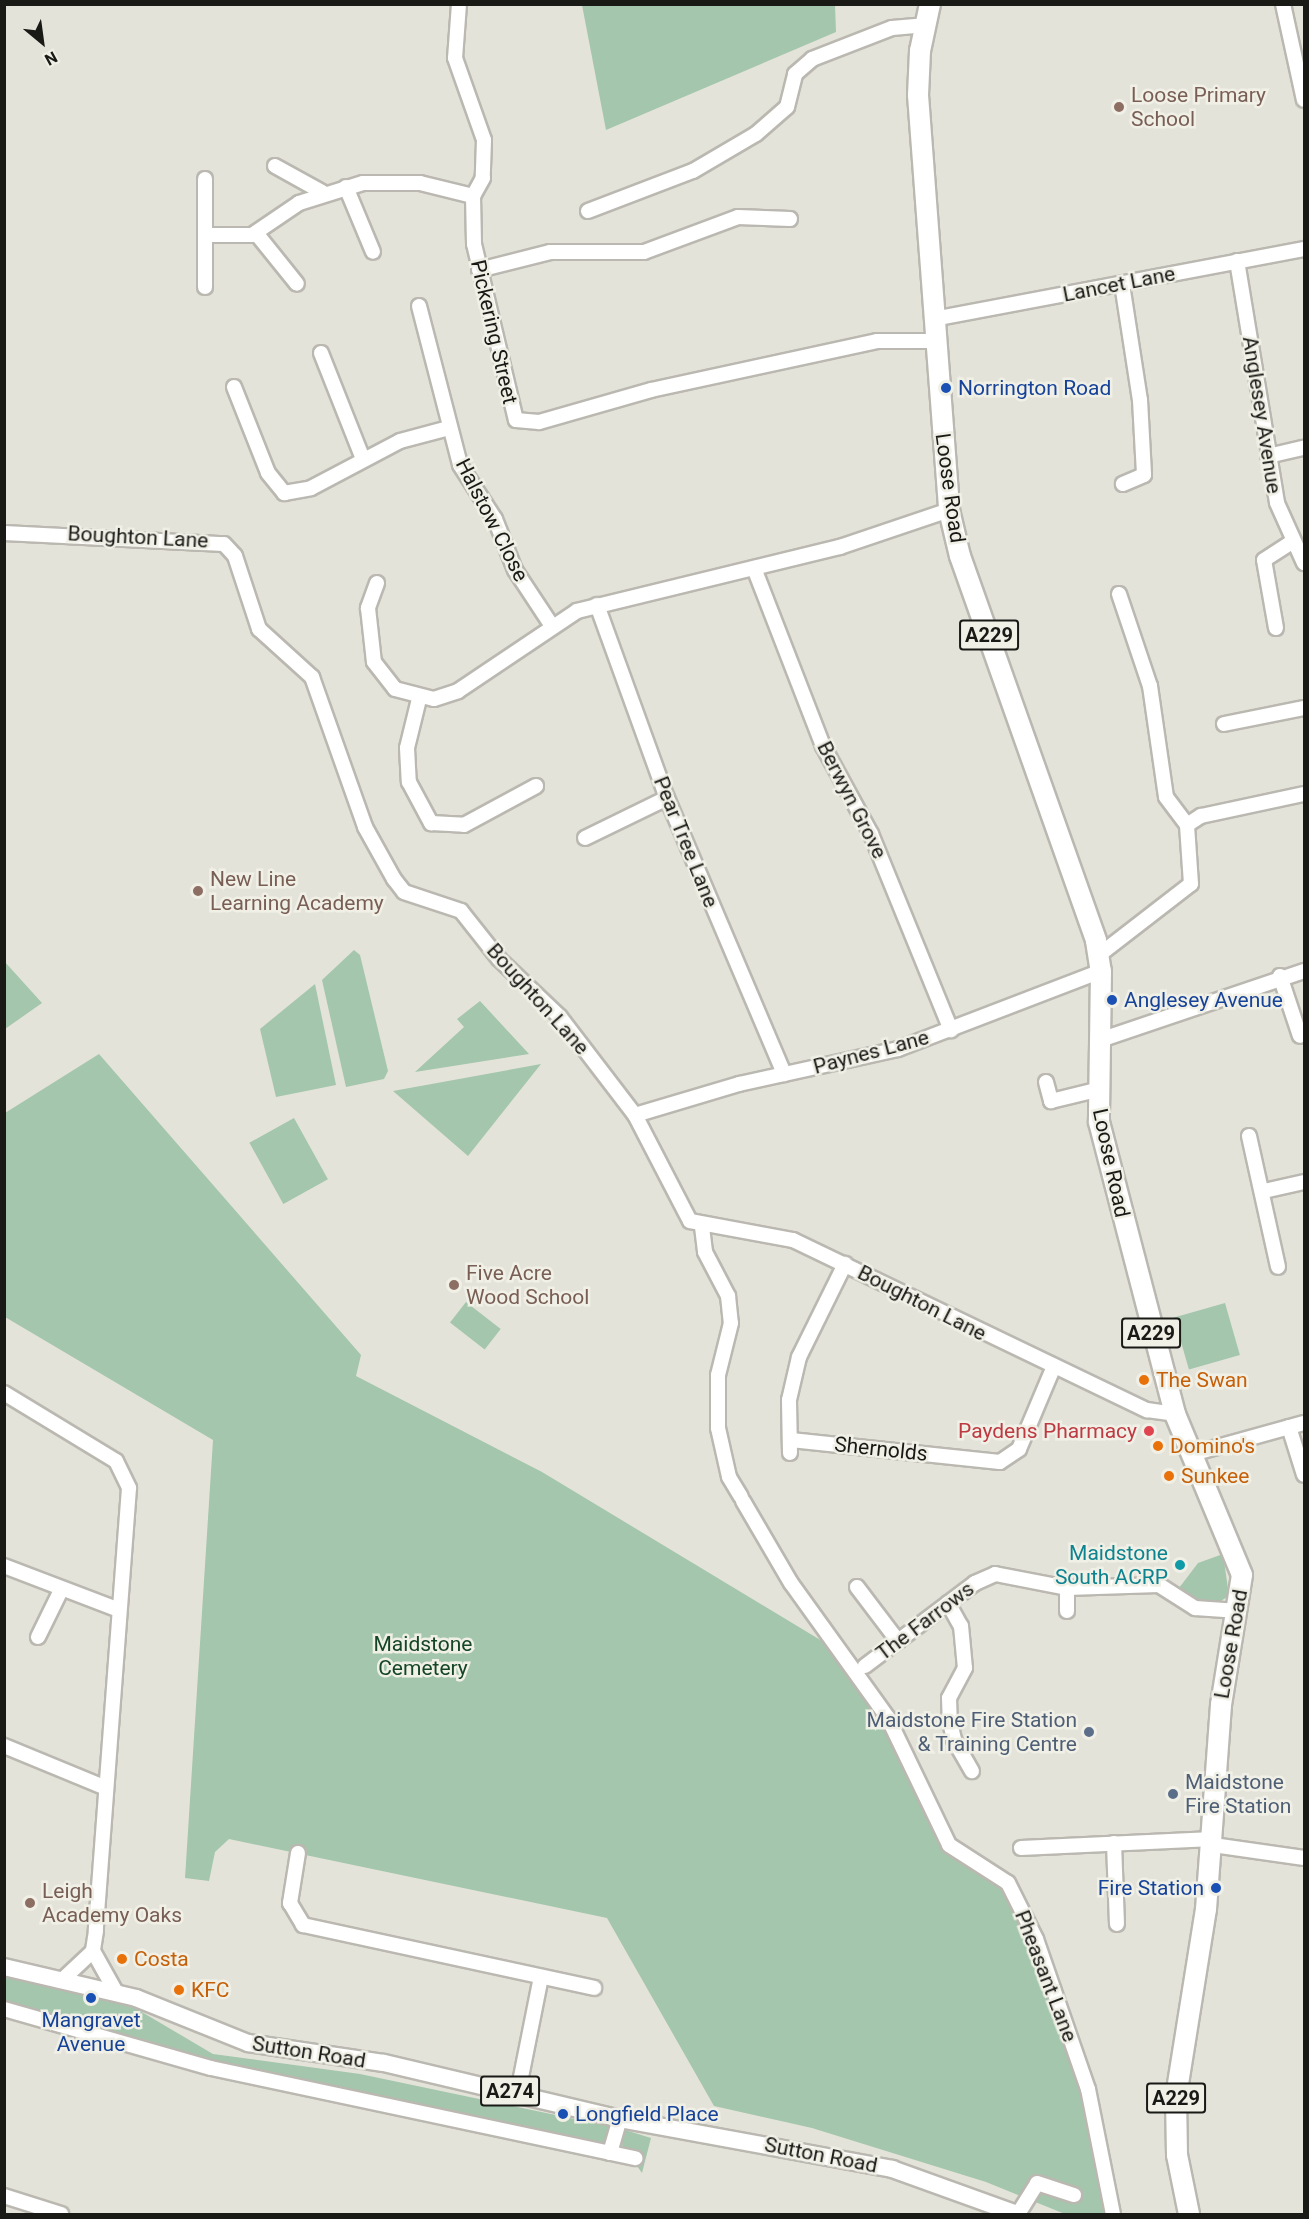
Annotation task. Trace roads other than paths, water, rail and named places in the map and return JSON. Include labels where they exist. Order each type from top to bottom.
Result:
[{"type":"highway","name":"Loose Road","points":[[930,4],[924,25],[918,95],[934,341],[949,510],[960,556],[1023,726],[1100,963],[1096,1090],[1098,1122],[1175,1414],[1242,1575],[1239,1611],[1221,1705],[1213,1842],[1176,2097],[1176,2155],[1189,2214]]},
{"type":"main road","name":"Sutton Road","points":[[4,1968],[117,1994],[248,2043],[384,2064],[518,2092],[620,2119],[892,2169],[1017,2214]]},
{"type":"street","name":"Pickering Street","points":[[459,4],[455,58],[484,140],[483,178],[473,196],[479,270],[507,396],[514,416],[522,423],[863,344],[934,341]]},
{"type":"street","points":[[1283,4],[1304,99]]},
{"type":"street","points":[[588,211],[693,171],[756,134],[788,107],[795,74],[812,59],[892,28],[924,25]]},
{"type":"street","points":[[275,166],[322,192]]},
{"type":"street","points":[[205,287],[209,235],[206,178]]},
{"type":"street","points":[[209,235],[256,233],[322,192],[346,187],[404,182],[473,196]]},
{"type":"street","points":[[346,187],[373,252]]},
{"type":"street","points":[[479,270],[550,252],[644,252],[738,217],[790,219]]},
{"type":"street","points":[[256,233],[297,284]]},
{"type":"street","name":"Lancet Lane","points":[[933,319],[1305,249]]},
{"type":"street","name":"Anglesey Avenue","points":[[1237,261],[1277,503],[1292,542],[1305,563]]},
{"type":"street","points":[[1122,284],[1140,400],[1144,475],[1123,484]]},
{"type":"street","name":"Halstow Close","points":[[419,306],[460,465],[495,519],[515,570],[550,623]]},
{"type":"street","points":[[321,353],[363,459]]},
{"type":"street","points":[[234,387],[267,473],[284,493],[311,488],[400,441],[449,428]]},
{"type":"street","points":[[1268,456],[1305,448]]},
{"type":"street","points":[[377,583],[368,608],[374,662],[395,689],[418,699],[458,691],[550,623],[597,605],[870,539],[949,510]]},
{"type":"street","name":"Boughton Lane","points":[[4,533],[213,539],[224,544],[236,556],[259,629],[312,677],[366,827],[394,879],[404,892],[447,904],[470,919],[499,959],[575,1035],[635,1115],[679,1209],[702,1227],[780,1234],[1147,1410],[1175,1414]]},
{"type":"street","points":[[1276,627],[1264,560],[1292,542]]},
{"type":"street","name":"Berwyn Grove","points":[[754,568],[824,746],[871,834],[951,1030]]},
{"type":"street","points":[[1119,594],[1150,686],[1166,797],[1187,825],[1201,816],[1305,794]]},
{"type":"street","name":"Pear Tree Lane","points":[[597,605],[667,798],[784,1074]]},
{"type":"street","points":[[418,699],[407,748],[409,782],[431,823],[464,825],[536,786]]},
{"type":"street","points":[[1224,724],[1305,708]]},
{"type":"street","points":[[585,838],[667,798]]},
{"type":"street","name":"Paynes Lane","points":[[635,1115],[784,1074],[898,1049],[951,1030],[1100,963],[1191,884],[1187,825]]},
{"type":"street","points":[[1097,1041],[1280,976],[1305,971]]},
{"type":"street","points":[[1280,976],[1300,1036]]},
{"type":"street","points":[[1046,1082],[1051,1101],[1096,1090]]},
{"type":"street","points":[[1249,1136],[1264,1191],[1278,1267]]},
{"type":"street","points":[[1264,1191],[1305,1182]]},
{"type":"street","name":"Pheasant Lane","points":[[702,1227],[705,1252],[728,1296],[731,1323],[718,1375],[718,1428],[729,1477],[791,1583],[888,1718],[949,1845],[1008,1883],[1036,1939],[1088,2089],[1113,2214]]},
{"type":"street","name":"Shernolds","points":[[845,1264],[799,1357],[789,1400],[791,1446],[1010,1459],[1019,1449],[1054,1366]]},
{"type":"street","points":[[4,1393],[123,1470],[129,1488],[93,1951],[117,1994]]},
{"type":"street","points":[[1192,1454],[1305,1423]]},
{"type":"street","points":[[1289,1427],[1305,1475]]},
{"type":"street","points":[[4,1566],[61,1590],[119,1610]]},
{"type":"street","name":"The Farrows","points":[[865,1665],[948,1603],[994,1574],[1067,1588],[1160,1585],[1195,1608],[1239,1611]]},
{"type":"street","points":[[857,1587],[898,1641]]},
{"type":"street","points":[[1067,1588],[1067,1611]]},
{"type":"street","points":[[38,1637],[61,1590]]},
{"type":"street","points":[[948,1603],[961,1626],[965,1668],[950,1698],[950,1722],[954,1740],[972,1771]]},
{"type":"street","points":[[4,1746],[106,1788]]},
{"type":"street","points":[[1021,1848],[1114,1843],[1213,1842],[1305,1858]]},
{"type":"street","points":[[1114,1843],[1117,1924]]},
{"type":"street","points":[[298,1853],[290,1903],[303,1925],[594,1988]]},
{"type":"street","points":[[61,1981],[93,1951]]},
{"type":"street","points":[[518,2092],[541,1977]]},
{"type":"street","name":"Sutton Road","points":[[4,2009],[211,2068],[636,2158]]},
{"type":"street","points":[[609,2152],[620,2119]]},
{"type":"street","points":[[1017,2214],[1037,2183],[1074,2195]]},
{"type":"street","points":[[4,2196],[60,2214]]},
{"type":"place","name":"Loose Primary School","points":[[1119,107]]},
{"type":"place","name":"Norrington Road","points":[[946,388]]},
{"type":"place","name":"New Line Learning Academy","points":[[198,891]]},
{"type":"place","name":"Anglesey Avenue","points":[[1112,1000]]},
{"type":"place","name":"Five Acre Wood School","points":[[454,1285]]},
{"type":"place","name":"The Swan","points":[[1144,1380]]},
{"type":"place","name":"Paydens Pharmacy","points":[[1149,1431]]},
{"type":"place","name":"Domino's","points":[[1158,1446]]},
{"type":"place","name":"Sunkee","points":[[1169,1476]]},
{"type":"place","name":"Maidstone South ACRP","points":[[1180,1565]]},
{"type":"place","name":"Maidstone Fire Station & Training Centre","points":[[1089,1732]]},
{"type":"place","name":"Maidstone Fire Station","points":[[1173,1794]]},
{"type":"place","name":"Fire Station","points":[[1216,1888]]},
{"type":"place","name":"Leigh Academy Oaks","points":[[30,1903]]},
{"type":"place","name":"Costa","points":[[122,1959]]},
{"type":"place","name":"KFC","points":[[179,1990]]},
{"type":"place","name":"Mangravet Avenue","points":[[91,1998]]},
{"type":"place","name":"Longfield Place","points":[[563,2114]]},
{"type":"park label","name":"Maidstone Cemetery","points":[[423,1656]]}]
